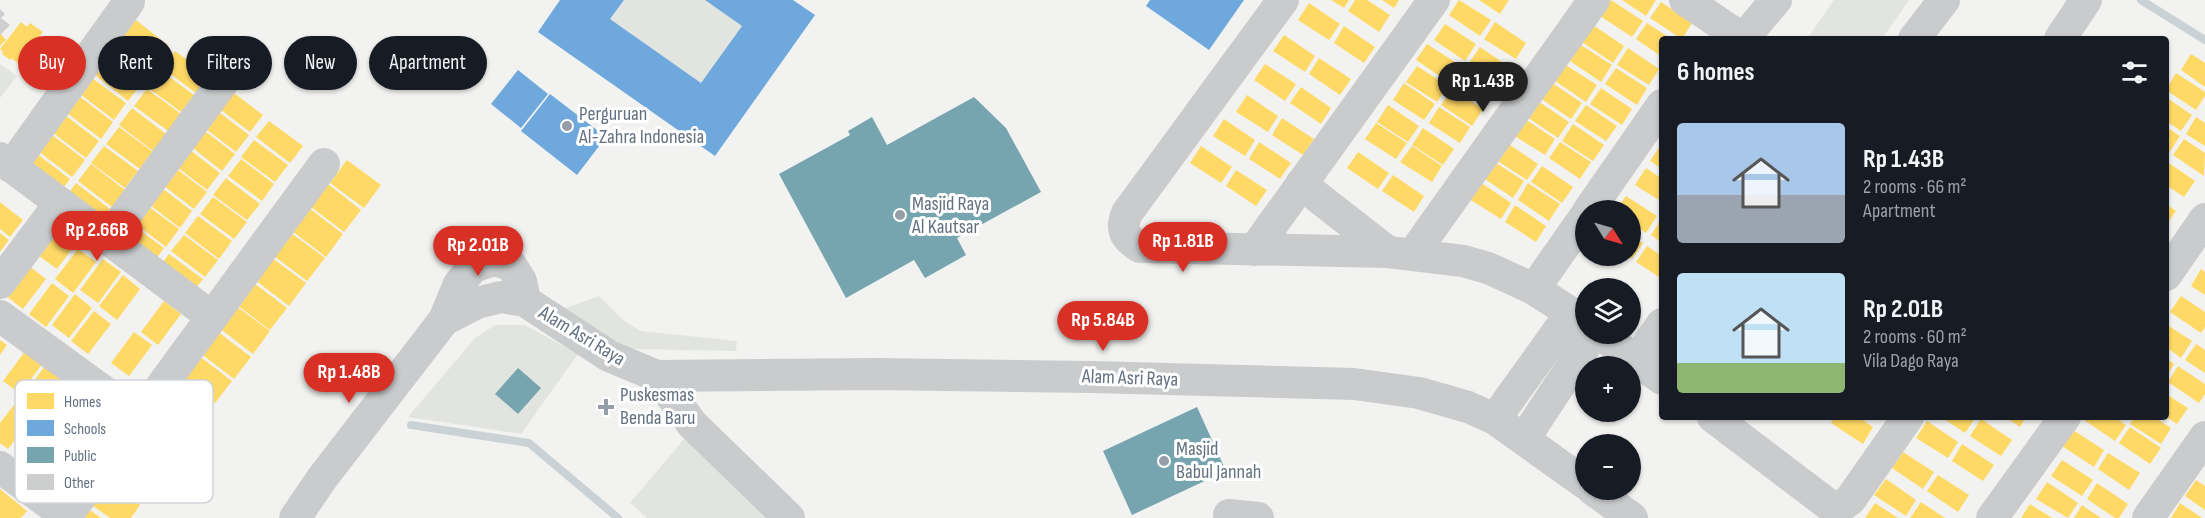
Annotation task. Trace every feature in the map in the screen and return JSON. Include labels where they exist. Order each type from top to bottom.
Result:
[{"type":"street","points":[[1283,0],[1127,213],[1123,223],[1130,242],[1140,247],[1400,253],[1472,263],[1534,289],[1575,316]]},
{"type":"street","points":[[1254,250],[1434,0]]},
{"type":"street","points":[[1400,253],[1594,0]]},
{"type":"street","points":[[1685,0],[1714,31],[1732,36]]},
{"type":"street","points":[[1746,36],[1776,0]]},
{"type":"street","points":[[1916,36],[1944,0]]},
{"type":"street","points":[[2062,36],[2086,0]]},
{"type":"street","points":[[129,2],[5,163],[212,317]]},
{"type":"street","points":[[108,239],[217,90]]},
{"type":"street","points":[[1596,200],[1659,109]]},
{"type":"street","points":[[166,380],[324,164]]},
{"type":"street","points":[[1300,184],[1400,253]]},
{"type":"street","points":[[0,283],[60,203]]},
{"type":"street","points":[[2169,273],[2196,251],[2205,219]]},
{"type":"street","points":[[1534,289],[1575,231]]},
{"type":"street","name":"Alam Asri Raya","points":[[295,518],[323,477],[444,321],[459,284],[473,267],[494,260],[511,265],[521,281],[525,301],[609,356],[657,376],[875,374],[1354,384],[1419,393],[1468,407],[1495,419],[1575,476]]},
{"type":"street","points":[[0,316],[88,380]]},
{"type":"street","points":[[1495,419],[1575,322]]},
{"type":"street","points":[[1640,356],[1659,328]]},
{"type":"street","points":[[1524,439],[1587,344]]},
{"type":"street","points":[[1614,344],[1631,356]]},
{"type":"street","points":[[1641,363],[1659,377]]},
{"type":"street","points":[[657,376],[692,424],[789,518]]},
{"type":"street","points":[[1723,420],[1748,428],[1829,505],[1840,507],[1850,500],[1906,420]]},
{"type":"street","points":[[1992,518],[2063,420]]},
{"type":"street","points":[[2148,518],[2205,437]]},
{"type":"street","points":[[0,467],[15,479]]},
{"type":"street","points":[[1607,500],[1632,518]]},
{"type":"street","points":[[47,503],[65,517],[75,503]]},
{"type":"shaded area","points":[[624,0],[705,0],[742,26],[701,83],[610,19]]},
{"type":"shaded area","points":[[1834,0],[1909,0],[1884,36],[1809,36]]},
{"type":"shaded area","points":[[0,64],[17,76],[0,98]]},
{"type":"shaded area","points":[[599,296],[624,321],[641,331],[737,341],[736,351],[632,349],[610,342],[563,309]]},
{"type":"shaded area","points":[[495,325],[525,325],[578,354],[521,434],[408,417],[475,338]]},
{"type":"shaded area","points":[[690,432],[777,518],[647,518],[630,503]]},
{"type":"building: Homes","points":[[1331,0],[1349,0],[1344,8]]},
{"type":"building: Homes","points":[[1355,0],[1367,0],[1390,15],[1379,32],[1348,11]]},
{"type":"building: Homes","points":[[1382,0],[1399,0],[1394,8]]},
{"type":"building: Homes","points":[[1459,0],[1491,20],[1480,36],[1449,15]]},
{"type":"building: Homes","points":[[1479,0],[1509,0],[1500,14]]},
{"type":"building: Homes","points":[[1611,0],[1643,21],[1632,37],[1600,16]]},
{"type":"building: Homes","points":[[1622,0],[1656,0],[1646,16]]},
{"type":"building: Homes","points":[[1661,2],[1692,23],[1684,36],[1677,36],[1650,18]]},
{"type":"building: Homes","points":[[1309,3],[1340,24],[1329,40],[1298,20]]},
{"type":"building: Homes","points":[[136,20],[156,36],[124,36]]},
{"type":"building: Homes","points":[[21,22],[27,27],[30,23],[43,32],[40,36],[18,36],[18,63],[2,54],[0,49]]},
{"type":"building: Homes","points":[[1495,22],[1526,43],[1516,59],[1484,39]]},
{"type":"building: Homes","points":[[1647,23],[1666,36],[1659,36],[1659,55],[1636,39]]},
{"type":"building: Homes","points":[[1445,24],[1476,44],[1465,61],[1434,40]]},
{"type":"building: Homes","points":[[1593,25],[1624,46],[1613,63],[1582,42]]},
{"type":"building: Homes","points":[[1344,26],[1375,47],[1364,63],[1334,43]]},
{"type":"building: Homes","points":[[0,33],[6,40],[0,46]]},
{"type":"building: Homes","points":[[1284,35],[1315,56],[1305,72],[1273,51]]},
{"type":"building: Homes","points":[[1427,44],[1458,64],[1447,81],[1416,60]]},
{"type":"building: Homes","points":[[1581,45],[1612,65],[1601,82],[1570,61]]},
{"type":"building: Homes","points":[[1480,47],[1511,68],[1500,84],[1469,63]]},
{"type":"building: Homes","points":[[1628,48],[1659,69],[1649,85],[1617,65]]},
{"type":"building: Homes","points":[[174,52],[186,59],[186,86],[174,77]]},
{"type":"building: Homes","points":[[2191,54],[2205,63],[2205,87],[2181,70]]},
{"type":"building: Homes","points":[[1319,58],[1351,79],[1340,95],[1309,74]]},
{"type":"building: Homes","points":[[1265,64],[1296,84],[1285,101],[1254,80]]},
{"type":"building: Homes","points":[[1566,65],[1597,85],[1586,102],[1555,81]]},
{"type":"building: Homes","points":[[1417,66],[1448,86],[1437,102],[1406,82]]},
{"type":"building: Homes","points":[[1462,67],[1493,88],[1482,104],[1451,84]]},
{"type":"building: Homes","points":[[1616,68],[1647,88],[1637,105],[1605,84]]},
{"type":"building: Homes","points":[[2176,73],[2205,92],[2205,96],[2196,110],[2169,92],[2169,85]]},
{"type":"building: Homes","points":[[92,78],[98,82],[98,90],[108,90],[126,103],[114,120],[80,94],[86,90]]},
{"type":"building: Homes","points":[[174,80],[194,95],[181,112],[151,90],[174,90]]},
{"type":"building: Homes","points":[[1551,82],[1582,103],[1571,119],[1540,98]]},
{"type":"building: Homes","points":[[1404,83],[1435,104],[1424,120],[1393,100]]},
{"type":"building: Homes","points":[[1301,87],[1331,108],[1321,124],[1290,103]]},
{"type":"building: Homes","points":[[1601,88],[1632,109],[1622,125],[1590,104]]},
{"type":"building: Homes","points":[[1452,89],[1483,109],[1472,126],[1441,105]]},
{"type":"building: Homes","points":[[114,90],[136,90],[128,101]]},
{"type":"building: Homes","points":[[148,90],[181,114],[168,131],[134,106]]},
{"type":"building: Homes","points":[[230,90],[263,115],[250,132],[217,107]]},
{"type":"building: Homes","points":[[1247,95],[1278,116],[1268,132],[1236,112]]},
{"type":"building: Homes","points":[[79,96],[113,122],[101,139],[67,113]]},
{"type":"building: Homes","points":[[2169,99],[2192,115],[2181,131],[2169,123]]},
{"type":"building: Homes","points":[[1538,101],[1569,122],[1558,138],[1527,117]]},
{"type":"building: Homes","points":[[1388,105],[1419,126],[1408,142],[1377,122]]},
{"type":"building: Homes","points":[[1586,105],[1617,126],[1606,141],[1575,121]]},
{"type":"building: Homes","points":[[1439,107],[1470,127],[1460,143],[1429,123]]},
{"type":"building: Homes","points":[[132,108],[166,134],[153,151],[119,125]]},
{"type":"building: Homes","points":[[215,109],[249,135],[236,152],[202,126]]},
{"type":"building: Homes","points":[[65,115],[99,141],[86,158],[52,132]]},
{"type":"building: Homes","points":[[2196,117],[2205,123],[2205,146],[2186,134]]},
{"type":"building: Homes","points":[[1282,118],[1314,139],[1303,155],[1272,135]]},
{"type":"building: Homes","points":[[1224,119],[1255,140],[1245,156],[1213,136]]},
{"type":"building: Homes","points":[[1525,119],[1555,139],[1545,155],[1513,135]]},
{"type":"building: Homes","points":[[269,121],[303,146],[290,163],[256,137]]},
{"type":"building: Homes","points":[[1376,123],[1407,143],[1396,159],[1365,139]]},
{"type":"building: Homes","points":[[1573,124],[1604,145],[1593,161],[1562,141]]},
{"type":"building: Homes","points":[[119,127],[153,152],[140,169],[106,144]]},
{"type":"building: Homes","points":[[201,128],[235,154],[222,171],[189,145]]},
{"type":"building: Homes","points":[[1423,128],[1454,149],[1443,165],[1412,145]]},
{"type":"building: Homes","points":[[2169,129],[2180,136],[2169,153]]},
{"type":"building: Homes","points":[[51,134],[85,160],[72,177],[38,151]]},
{"type":"building: Homes","points":[[2184,139],[2205,153],[2204,176],[2173,155]]},
{"type":"building: Homes","points":[[254,140],[288,165],[275,182],[241,157]]},
{"type":"building: Homes","points":[[1259,142],[1291,163],[1280,179],[1249,159]]},
{"type":"building: Homes","points":[[1560,142],[1591,162],[1580,179],[1549,158]]},
{"type":"building: Homes","points":[[1507,143],[1538,164],[1527,180],[1496,160]]},
{"type":"building: Homes","points":[[104,146],[138,171],[125,188],[91,163]]},
{"type":"building: Homes","points":[[1201,146],[1232,167],[1221,183],[1190,163]]},
{"type":"building: Homes","points":[[1412,146],[1442,166],[1432,182],[1400,162]]},
{"type":"building: Homes","points":[[186,147],[220,173],[207,190],[173,164]]},
{"type":"building: Homes","points":[[1659,148],[1659,167],[1650,161]]},
{"type":"building: Homes","points":[[1358,152],[1389,173],[1378,189],[1347,168]]},
{"type":"building: Homes","points":[[36,153],[70,179],[57,196],[23,170]]},
{"type":"building: Homes","points":[[241,159],[274,184],[262,201],[228,176]]},
{"type":"building: Homes","points":[[347,160],[381,185],[364,208],[330,183]]},
{"type":"building: Homes","points":[[1493,161],[1524,181],[1513,198],[1482,177]]},
{"type":"building: Homes","points":[[2169,163],[2195,181],[2184,197],[2169,187]]},
{"type":"building: Homes","points":[[91,164],[125,190],[112,207],[78,181]]},
{"type":"building: Homes","points":[[173,166],[207,192],[194,209],[160,183]]},
{"type":"building: Homes","points":[[1542,166],[1573,187],[1562,203],[1531,182]]},
{"type":"building: Homes","points":[[1646,168],[1659,177],[1659,200],[1635,185]]},
{"type":"building: Homes","points":[[1236,170],[1267,190],[1256,206],[1226,186]]},
{"type":"building: Homes","points":[[1393,175],[1424,196],[1414,212],[1382,191]]},
{"type":"building: Homes","points":[[226,178],[260,204],[247,220],[213,195]]},
{"type":"building: Homes","points":[[1480,182],[1511,203],[1501,219],[1469,199]]},
{"type":"building: Homes","points":[[76,183],[110,209],[97,226],[63,201]]},
{"type":"building: Homes","points":[[1528,183],[1560,204],[1549,221],[1518,200]]},
{"type":"building: Homes","points":[[328,184],[361,210],[344,232],[311,207]]},
{"type":"building: Homes","points":[[158,185],[192,211],[180,228],[146,202]]},
{"type":"building: Homes","points":[[213,197],[247,222],[234,239],[200,214]]},
{"type":"building: Homes","points":[[0,202],[23,220],[10,237],[0,229]]},
{"type":"building: Homes","points":[[145,204],[179,229],[166,247],[132,221]]},
{"type":"building: Homes","points":[[1515,205],[1546,226],[1536,242],[1505,222]]},
{"type":"building: Homes","points":[[1641,206],[1657,216],[1646,233],[1641,230]]},
{"type":"building: Homes","points":[[2169,206],[2176,211],[2169,221]]},
{"type":"building: Homes","points":[[309,208],[343,234],[326,257],[292,231]]},
{"type":"building: Homes","points":[[198,216],[232,241],[219,259],[185,233]]},
{"type":"building: Homes","points":[[130,223],[164,248],[151,266],[117,240]]},
{"type":"building: Homes","points":[[1659,223],[1659,241],[1651,235]]},
{"type":"building: Homes","points":[[62,225],[80,238],[57,269],[39,256]]},
{"type":"building: Homes","points":[[0,233],[9,240],[0,252]]},
{"type":"building: Homes","points":[[291,233],[325,258],[307,281],[274,256]]},
{"type":"building: Homes","points":[[184,235],[218,260],[205,277],[171,251]]},
{"type":"building: Homes","points":[[1647,246],[1659,254],[1659,277],[1641,265],[1641,255]]},
{"type":"building: Homes","points":[[78,249],[96,262],[73,293],[55,279]]},
{"type":"building: Homes","points":[[169,254],[203,279],[190,296],[156,271]]},
{"type":"building: Homes","points":[[272,258],[306,283],[289,306],[255,280]]},
{"type":"building: Homes","points":[[103,259],[121,272],[98,303],[80,290]]},
{"type":"building: Homes","points":[[29,266],[46,279],[23,309],[6,296]]},
{"type":"building: Homes","points":[[2201,269],[2205,272],[2205,295],[2191,286]]},
{"type":"building: Homes","points":[[123,275],[140,289],[117,320],[99,306]]},
{"type":"building: Homes","points":[[52,283],[69,296],[46,327],[29,314]]},
{"type":"building: Homes","points":[[254,283],[287,308],[270,330],[237,305]]},
{"type":"building: Homes","points":[[75,294],[92,308],[69,338],[52,325]]},
{"type":"building: Homes","points":[[2181,296],[2205,312],[2205,327],[2201,333],[2170,312]]},
{"type":"building: Homes","points":[[164,301],[181,314],[158,345],[141,332]]},
{"type":"building: Homes","points":[[236,306],[270,331],[253,354],[219,328]]},
{"type":"building: Homes","points":[[94,311],[111,324],[88,354],[71,341]]},
{"type":"building: Homes","points":[[2169,326],[2192,341],[2181,358],[2169,349]]},
{"type":"building: Homes","points":[[217,331],[251,357],[234,379],[200,353]]},
{"type":"building: Homes","points":[[134,332],[152,345],[129,376],[111,363]]},
{"type":"building: Homes","points":[[0,340],[7,345],[0,355]]},
{"type":"building: Homes","points":[[2196,344],[2205,350],[2205,373],[2185,360]]},
{"type":"building: Homes","points":[[26,350],[43,363],[30,380],[15,380],[15,390],[3,381]]},
{"type":"building: Homes","points":[[198,355],[232,381],[215,403],[213,402],[213,380],[184,380],[181,378]]},
{"type":"building: Homes","points":[[2169,360],[2174,364],[2169,372]]},
{"type":"building: Homes","points":[[49,361],[67,374],[63,380],[34,380]]},
{"type":"building: Homes","points":[[2178,366],[2205,384],[2205,394],[2199,403],[2169,383]]},
{"type":"building: Homes","points":[[2169,396],[2188,408],[2177,424],[2169,419]]},
{"type":"building: Homes","points":[[15,406],[15,440],[8,449],[0,443],[0,423]]},
{"type":"building: Homes","points":[[1833,420],[1862,420],[1873,427],[1863,444],[1831,423]]},
{"type":"building: Homes","points":[[1946,420],[1974,420],[1965,433]]},
{"type":"building: Homes","points":[[1982,420],[2012,440],[2001,456],[1970,436]]},
{"type":"building: Homes","points":[[2010,420],[2024,420],[2020,427]]},
{"type":"building: Homes","points":[[2084,420],[2118,420],[2126,425],[2115,441]]},
{"type":"building: Homes","points":[[2132,420],[2159,420],[2171,428],[2161,444],[2130,424]]},
{"type":"building: Homes","points":[[1927,421],[1958,442],[1948,458],[1916,438]]},
{"type":"building: Homes","points":[[2130,427],[2161,448],[2150,464],[2119,443]]},
{"type":"building: Homes","points":[[2073,430],[2104,450],[2094,467],[2062,446]]},
{"type":"building: Homes","points":[[1962,444],[1994,465],[1983,481],[1952,461]]},
{"type":"building: Homes","points":[[1903,452],[1934,472],[1923,489],[1892,468]]},
{"type":"building: Homes","points":[[2108,453],[2140,473],[2129,490],[2098,469]]},
{"type":"building: Homes","points":[[2062,460],[2093,480],[2082,496],[2051,476]]},
{"type":"building: Homes","points":[[1938,475],[1969,495],[1958,512],[1927,491]]},
{"type":"building: Homes","points":[[1886,479],[1916,500],[1906,516],[1874,495]]},
{"type":"building: Homes","points":[[2196,480],[2205,486],[2205,510],[2185,496]]},
{"type":"building: Homes","points":[[2047,482],[2078,503],[2068,518],[2036,499]]},
{"type":"building: Homes","points":[[2097,483],[2128,504],[2119,518],[2115,518],[2087,499]]},
{"type":"building: Homes","points":[[0,489],[27,511],[21,518],[0,518]]},
{"type":"building: Homes","points":[[1921,502],[1945,518],[1910,518]]},
{"type":"building: Homes","points":[[89,503],[137,503],[140,505],[131,518],[110,518]]},
{"type":"building: Homes","points":[[1875,503],[1898,518],[1865,518]]},
{"type":"building: Homes","points":[[2180,503],[2202,518],[2171,518]]},
{"type":"building: Homes","points":[[2030,504],[2052,518],[2021,518]]},
{"type":"building: Homes","points":[[2082,505],[2101,518],[2074,518]]},
{"type":"building: Homes","points":[[86,507],[101,518],[78,518]]},
{"type":"building: Schools","points":[[560,0],[624,0],[610,19],[701,83],[742,26],[705,0],[793,0],[815,15],[715,156],[538,32]]},
{"type":"building: Schools","points":[[1150,0],[1244,0],[1209,50],[1146,6]]},
{"type":"building: Schools","points":[[518,70],[548,94],[521,128],[491,104]]},
{"type":"building: Schools","points":[[550,94],[606,137],[577,175],[521,131]]},
{"type":"building: Public","name":"Masjid Raya Al Kautsar","points":[[974,97],[1006,128],[1041,192],[957,238],[966,255],[925,278],[914,260],[846,298],[779,174],[850,135],[848,131],[872,117],[887,145]]},
{"type":"building: Public","points":[[518,368],[541,388],[518,414],[495,394]]},
{"type":"building: Public","name":"Masjid Babul Jannah","points":[[1197,407],[1226,471],[1132,515],[1103,451]]},
{"type":"building: Other","points":[[0,9],[5,14],[1,18],[10,25],[0,35]]},
{"type":"waterway","points":[[2141,0],[2205,40]]},
{"type":"waterway","points":[[411,425],[529,443],[618,518]]},
{"type":"place","name":"Perguruan Al-Zahra Indonesia","points":[[567,126]]},
{"type":"place","name":"Masjid Raya Al Kautsar","points":[[900,215]]},
{"type":"place","name":"Puskesmas Benda Baru","points":[[606,407]]},
{"type":"place","name":"Masjid Babul Jannah","points":[[1164,461]]}]
